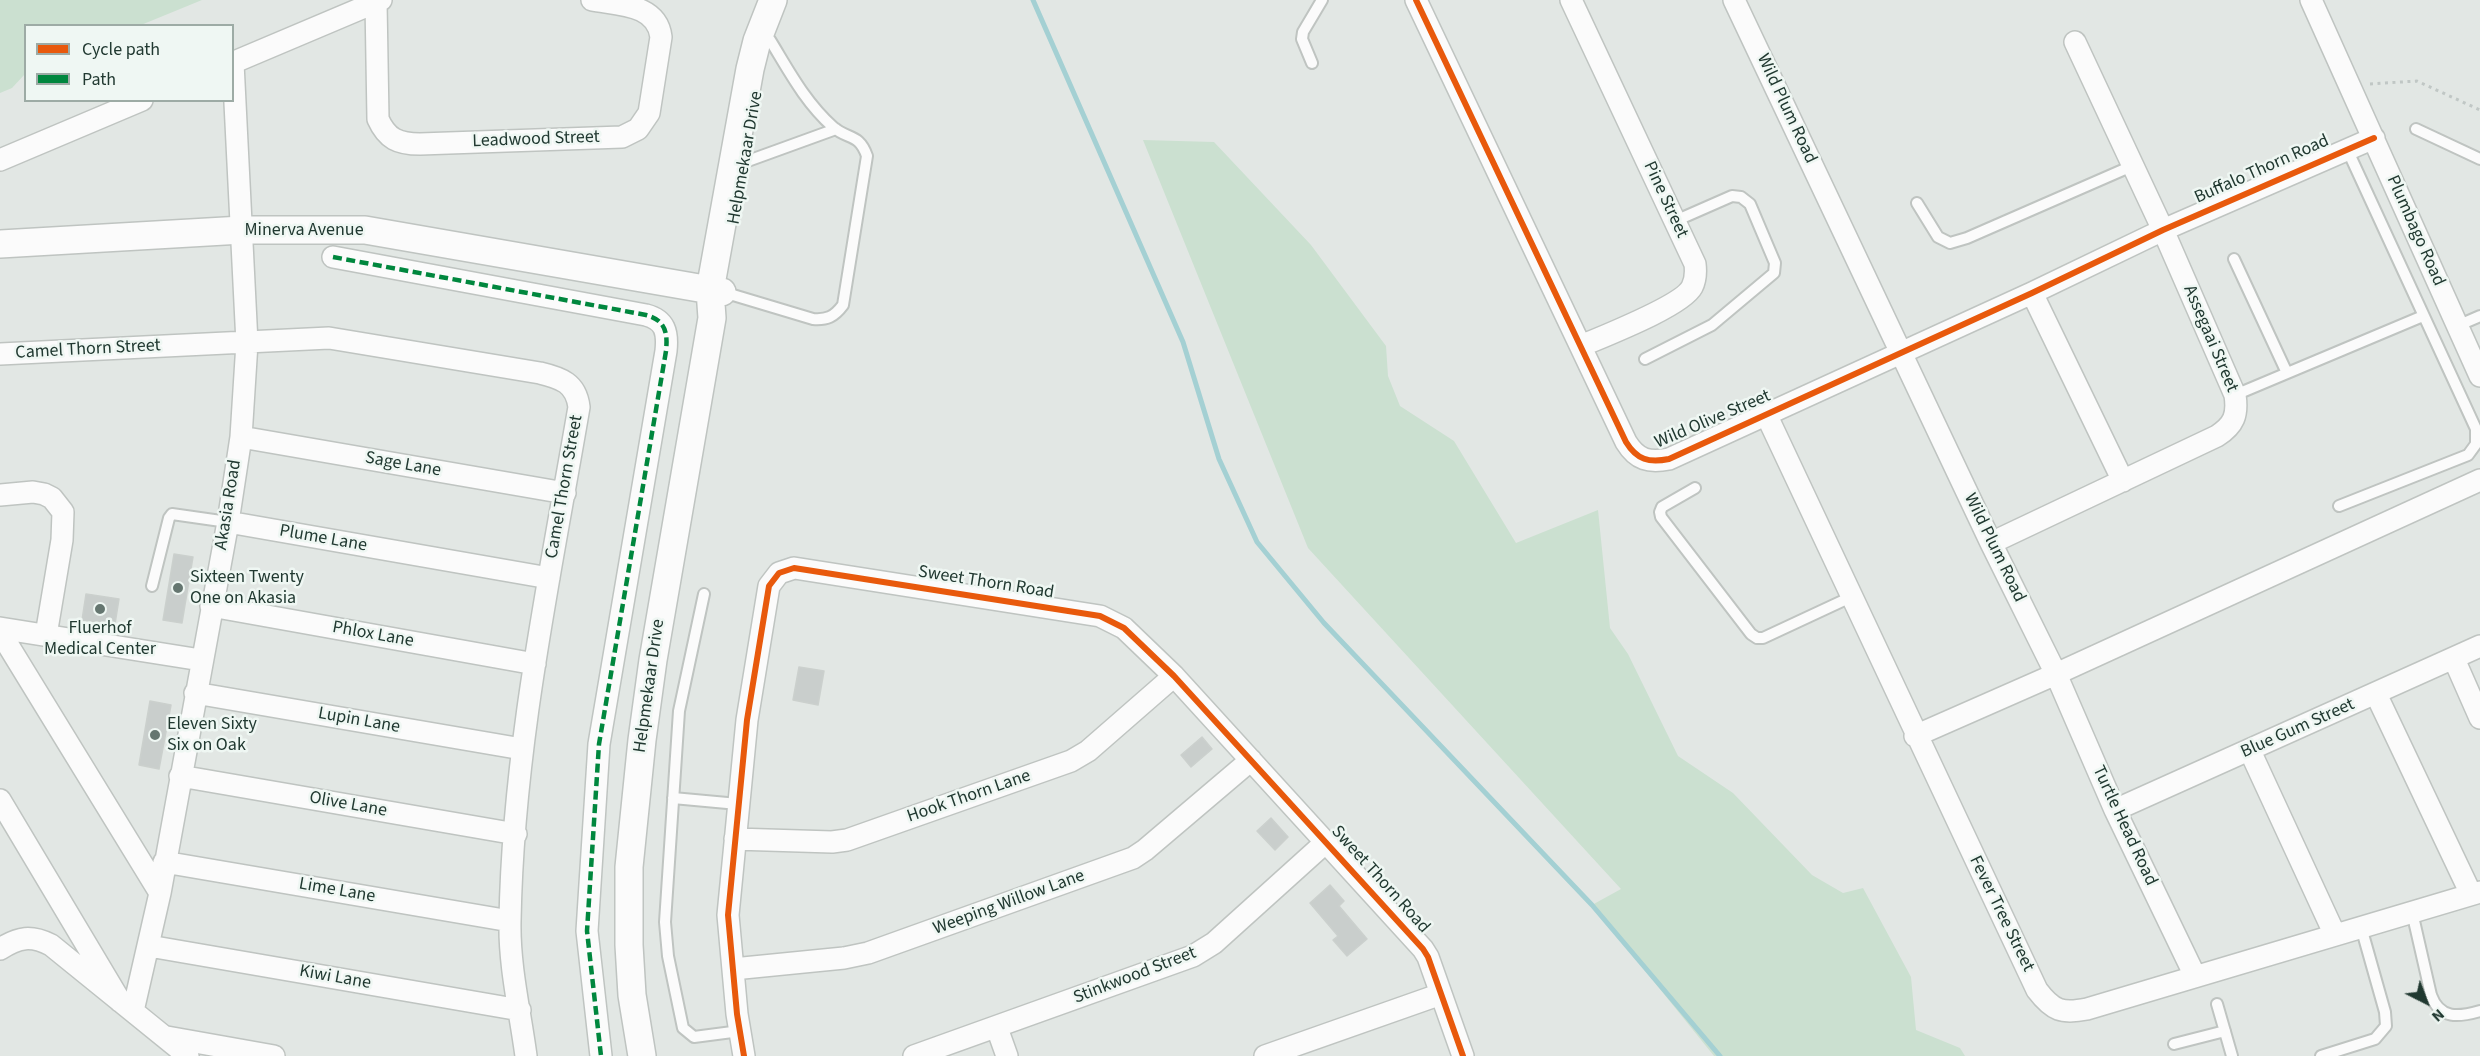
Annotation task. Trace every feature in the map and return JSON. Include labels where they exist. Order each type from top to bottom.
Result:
[{"type":"street","name":"Leadwood Street","points":[[234,63],[378,1],[378,118],[387,135],[394,141],[402,144],[420,144],[622,137],[638,129],[649,113],[661,37],[660,28],[656,20],[646,11],[592,0]]},
{"type":"street","name":"Helpmekaar Drive","points":[[642,1056],[632,995],[628,945],[629,867],[642,740],[653,660],[716,291],[750,69],[757,41],[773,0]]},
{"type":"street","name":"Helpmekaar Drive","points":[[716,291],[770,40],[788,0]]},
{"type":"street","name":"Wild Olive Street","points":[[1416,0],[1626,442],[1641,459],[1649,461],[1669,459],[2032,293],[2163,230]]},
{"type":"street","name":"Pine Street","points":[[1571,0],[1695,264],[1696,274],[1692,288],[1677,301],[1581,346]]},
{"type":"street","name":"Wild Plum Road","points":[[1734,0],[1991,543],[2056,674]]},
{"type":"street","name":"Plumbago Road","points":[[2311,0],[2480,376]]},
{"type":"street","name":"Assegaai Street","points":[[1991,543],[2227,430],[2237,414],[2235,395],[2163,230],[2075,42]]},
{"type":"street","name":"Akasia Road","points":[[126,1006],[149,946],[160,893],[228,522],[241,437],[248,343],[234,82]]},
{"type":"street","points":[[0,160],[137,102]]},
{"type":"street","name":"Buffalo Thorn Road","points":[[2163,230],[2374,138]]},
{"type":"street","name":"Minerva Avenue","points":[[0,244],[242,230],[365,230],[716,291]]},
{"type":"street","points":[[333,257],[646,315],[659,320],[667,332],[666,351],[599,744],[587,931],[601,1056]]},
{"type":"street","points":[[2032,293],[2123,481]]},
{"type":"street","name":"Camel Thorn Street","points":[[0,354],[329,338],[540,373],[566,380],[575,390],[579,406],[522,750],[510,921],[513,973],[526,1056]]},
{"type":"street","name":"Fever Tree Street","points":[[1766,414],[1915,736],[2037,990],[2057,1010],[2069,1012],[2087,1009],[2476,893]]},
{"type":"street","name":"Sage Lane","points":[[241,437],[565,493]]},
{"type":"street","points":[[1915,736],[2480,480]]},
{"type":"street","points":[[0,495],[33,492],[44,494],[52,498],[63,512],[62,540],[46,635]]},
{"type":"street","name":"Plume Lane","points":[[228,522],[549,578]]},
{"type":"street","name":"Sweet Thorn Road","points":[[744,1056],[728,915],[738,804],[747,720],[769,586],[779,573],[794,568],[1100,616],[1124,628],[1174,676],[1423,949],[1428,957],[1462,1056]]},
{"type":"street","name":"Phlox Lane","points":[[211,606],[535,664]]},
{"type":"street","points":[[0,630],[46,635],[201,660]]},
{"type":"street","points":[[0,630],[160,893]]},
{"type":"street","name":"Blue Gum Street","points":[[2115,810],[2480,646]]},
{"type":"street","points":[[2454,659],[2480,718]]},
{"type":"street","name":"Turtle Head Road","points":[[2056,674],[2115,810],[2195,976]]},
{"type":"street","name":"Hook Thorn Lane","points":[[735,839],[832,842],[847,840],[1071,761],[1093,747],[1174,676]]},
{"type":"street","name":"Lupin Lane","points":[[195,693],[522,750]]},
{"type":"street","points":[[2376,694],[2476,893]]},
{"type":"street","points":[[2250,751],[2335,935]]},
{"type":"street","name":"Weeping Willow Lane","points":[[733,969],[844,958],[868,953],[1133,858],[1251,759]]},
{"type":"street","name":"Olive Lane","points":[[180,776],[516,834]]},
{"type":"street","points":[[0,800],[126,1006]]},
{"type":"street","name":"Stinkwood Street","points":[[914,1056],[1201,952],[1326,842]]},
{"type":"street","name":"Lime Lane","points":[[164,862],[510,921]]},
{"type":"street","points":[[0,949],[21,938],[40,940],[51,945],[188,1056]]},
{"type":"street","name":"Kiwi Lane","points":[[149,946],[520,1010]]},
{"type":"street","points":[[1265,1056],[1441,994]]},
{"type":"street","points":[[996,1028],[1007,1056]]},
{"type":"street","points":[[164,1036],[274,1056]]},
{"type":"lane","points":[[1312,63],[1302,39],[1303,32],[1322,0]]},
{"type":"lane","points":[[716,291],[813,319],[824,320],[835,315],[843,306],[867,156],[858,140],[836,129],[812,107],[770,40]]},
{"type":"lane","points":[[745,162],[836,129]]},
{"type":"lane","points":[[2416,129],[2480,159]]},
{"type":"lane","points":[[2338,506],[2468,455],[2476,444],[2475,429],[2347,149]]},
{"type":"lane","points":[[1917,203],[1938,237],[1950,243],[1967,238],[2133,166]]},
{"type":"lane","points":[[1645,359],[1712,325],[1765,283],[1774,273],[1775,263],[1750,204],[1742,197],[1732,196],[1675,221]]},
{"type":"lane","points":[[2234,259],[2287,373]]},
{"type":"lane","points":[[2235,395],[2423,316]]},
{"type":"lane","points":[[2457,326],[2480,316]]},
{"type":"lane","points":[[1695,488],[1662,507],[1661,517],[1751,634],[1757,638],[1763,638],[1851,597]]},
{"type":"lane","name":"Plume Lane","points":[[152,586],[169,518],[172,514],[228,522]]},
{"type":"lane","points":[[704,594],[680,702],[665,922],[668,956],[682,1029],[691,1036],[740,1031]]},
{"type":"lane","points":[[674,798],[738,804]]},
{"type":"lane","points":[[2412,912],[2431,995],[2437,1007],[2442,1012],[2453,1016],[2480,1011]]},
{"type":"lane","points":[[2321,1056],[2375,1039],[2386,1026],[2385,1012],[2361,927]]},
{"type":"lane","points":[[2217,1004],[2232,1056]]},
{"type":"lane","points":[[2174,1044],[2225,1031]]},
{"type":"path","points":[[2350,86],[2417,81],[2480,110]]},
{"type":"green space","points":[[0,0],[202,0],[143,24],[24,24],[24,75],[12,88],[0,93]]},
{"type":"green space","points":[[1143,140],[1214,142],[1311,245],[1386,346],[1388,376],[1400,406],[1454,441],[1516,543],[1598,510],[1610,628],[1628,654],[1678,756],[1733,793],[1812,875],[1843,893],[1863,888],[1911,977],[1916,1030],[1960,1048],[1965,1056],[1714,1056],[1592,905],[1621,889],[1308,548]]},
{"type":"building","name":"Sixteen Twenty One on Akasia","points":[[174,554],[193,557],[182,623],[163,620]]},
{"type":"building","name":"Fluerhof Medical Center","points":[[86,594],[119,599],[115,624],[82,620]]},
{"type":"building","points":[[799,667],[824,671],[818,705],[793,700]]},
{"type":"building","name":"Eleven Sixty Six on Oak","points":[[150,701],[171,705],[159,769],[139,765]]},
{"type":"building","points":[[1202,737],[1212,749],[1191,767],[1181,755]]},
{"type":"building","points":[[1271,818],[1288,837],[1275,850],[1257,831]]},
{"type":"building","points":[[1330,885],[1344,901],[1339,906],[1367,939],[1347,956],[1333,940],[1338,936],[1310,903]]},
{"type":"waterway","points":[[1033,0],[1183,342],[1219,459],[1257,542],[1324,623],[1592,905],[1720,1056]]},
{"type":"marked path","points":[[333,257],[646,315],[657,320],[666,333],[666,351],[599,744],[587,931],[601,1056]]},
{"type":"cycle path","points":[[1416,0],[1626,442],[1639,456],[1655,461],[1669,459],[2032,293],[2163,230],[2374,138]]},
{"type":"cycle path","points":[[744,1056],[737,1014],[728,915],[747,720],[769,586],[779,573],[794,568],[1100,616],[1124,628],[1174,676],[1423,949],[1428,957],[1463,1056]]},
{"type":"place","name":"Sixteen Twenty One on Akasia","points":[[178,588]]},
{"type":"place","name":"Fluerhof Medical Center","points":[[100,609]]},
{"type":"place","name":"Eleven Sixty Six on Oak","points":[[155,735]]}]
